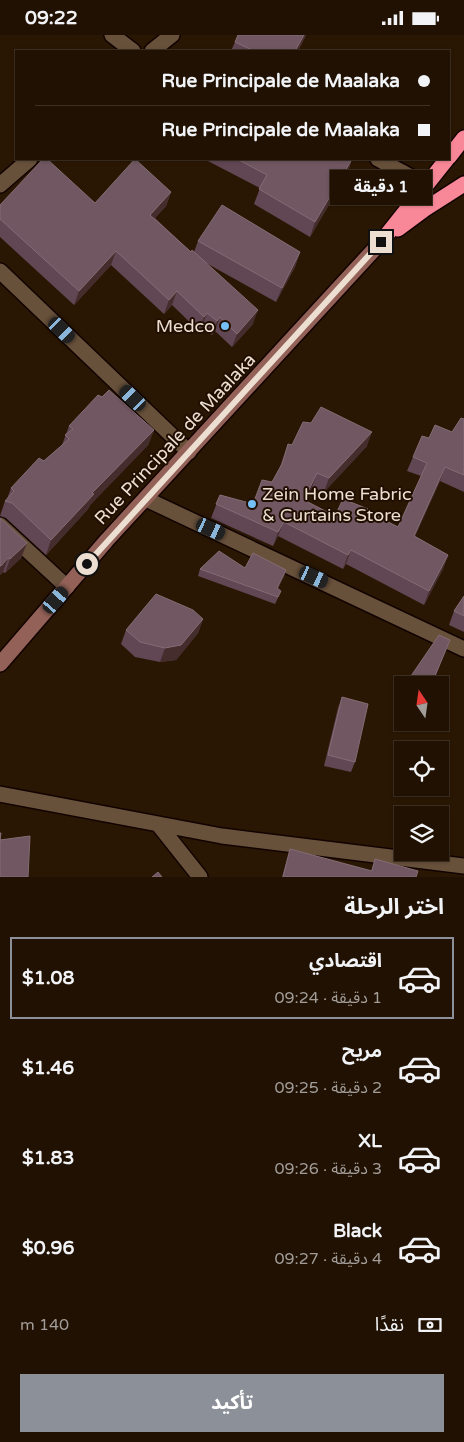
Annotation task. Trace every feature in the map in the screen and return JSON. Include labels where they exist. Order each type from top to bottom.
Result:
[{"type":"highway","points":[[450,156],[464,138]]},
{"type":"highway","points":[[381,242],[446,160]]},
{"type":"highway","points":[[381,242],[425,209],[464,185]]},
{"type":"main road","name":"Rue Principale de Maalaka","points":[[0,664],[146,499],[381,242]]},
{"type":"street","points":[[112,35],[131,50]]},
{"type":"street","points":[[153,50],[172,35]]},
{"type":"street","points":[[0,185],[29,160]]},
{"type":"street","points":[[380,160],[426,185]]},
{"type":"street","points":[[0,271],[189,452]]},
{"type":"street","points":[[146,499],[464,649]]},
{"type":"street","points":[[0,525],[67,587]]},
{"type":"street","points":[[0,794],[222,836],[464,866]]},
{"type":"street","points":[[158,824],[200,877]]},
{"type":"building","points":[[238,35],[304,35],[296,50],[252,50],[235,42]]},
{"type":"building","points":[[42,160],[48,160],[95,203],[136,160],[171,192],[150,215],[258,310],[237,334],[220,317],[217,321],[207,313],[204,317],[177,291],[169,300],[116,251],[79,291],[0,219],[0,205]]},
{"type":"building","points":[[239,160],[351,160],[315,222],[259,189],[267,175]]},
{"type":"building","points":[[222,205],[300,252],[282,288],[198,241]]},
{"type":"building","points":[[109,390],[154,430],[92,493],[94,494],[51,540],[12,503],[5,501],[14,491],[11,488],[39,458],[44,461],[69,439],[65,435],[73,429],[69,426],[98,395],[102,397]]},
{"type":"building","points":[[321,407],[372,432],[329,478],[317,473],[304,500],[335,516],[343,499],[368,509],[367,511],[398,527],[427,463],[413,457],[422,436],[429,438],[435,425],[452,432],[461,418],[464,419],[464,475],[445,467],[414,536],[448,555],[429,591],[351,550],[348,555],[284,522],[278,532],[216,504],[220,495],[253,504],[262,480],[272,482],[282,464],[288,444],[292,445],[303,422],[311,423]]},
{"type":"building","points":[[0,518],[27,543],[1,566],[0,565]]},
{"type":"building","points":[[219,551],[245,568],[253,553],[286,570],[277,588],[281,591],[278,597],[200,569]]},
{"type":"building","points":[[156,594],[193,610],[203,619],[181,645],[165,648],[140,642],[126,630]]},
{"type":"building","points":[[464,596],[464,616],[454,611]]},
{"type":"building","points":[[439,635],[450,640],[435,676],[411,676]]},
{"type":"building","points":[[342,697],[368,704],[355,762],[328,755]]},
{"type":"building","points":[[30,836],[28,877],[0,877],[0,840]]},
{"type":"building","points":[[290,849],[372,871],[375,859],[418,871],[416,877],[283,877]]},
{"type":"building","points":[[158,872],[162,877],[152,877]]},
{"type":"place","name":"Medco","points":[[225,326]]},
{"type":"place","name":"Zein Home Fabric & Curtains Store","points":[[252,504]]},
{"type":"route","points":[[87,564],[381,242]]}]
